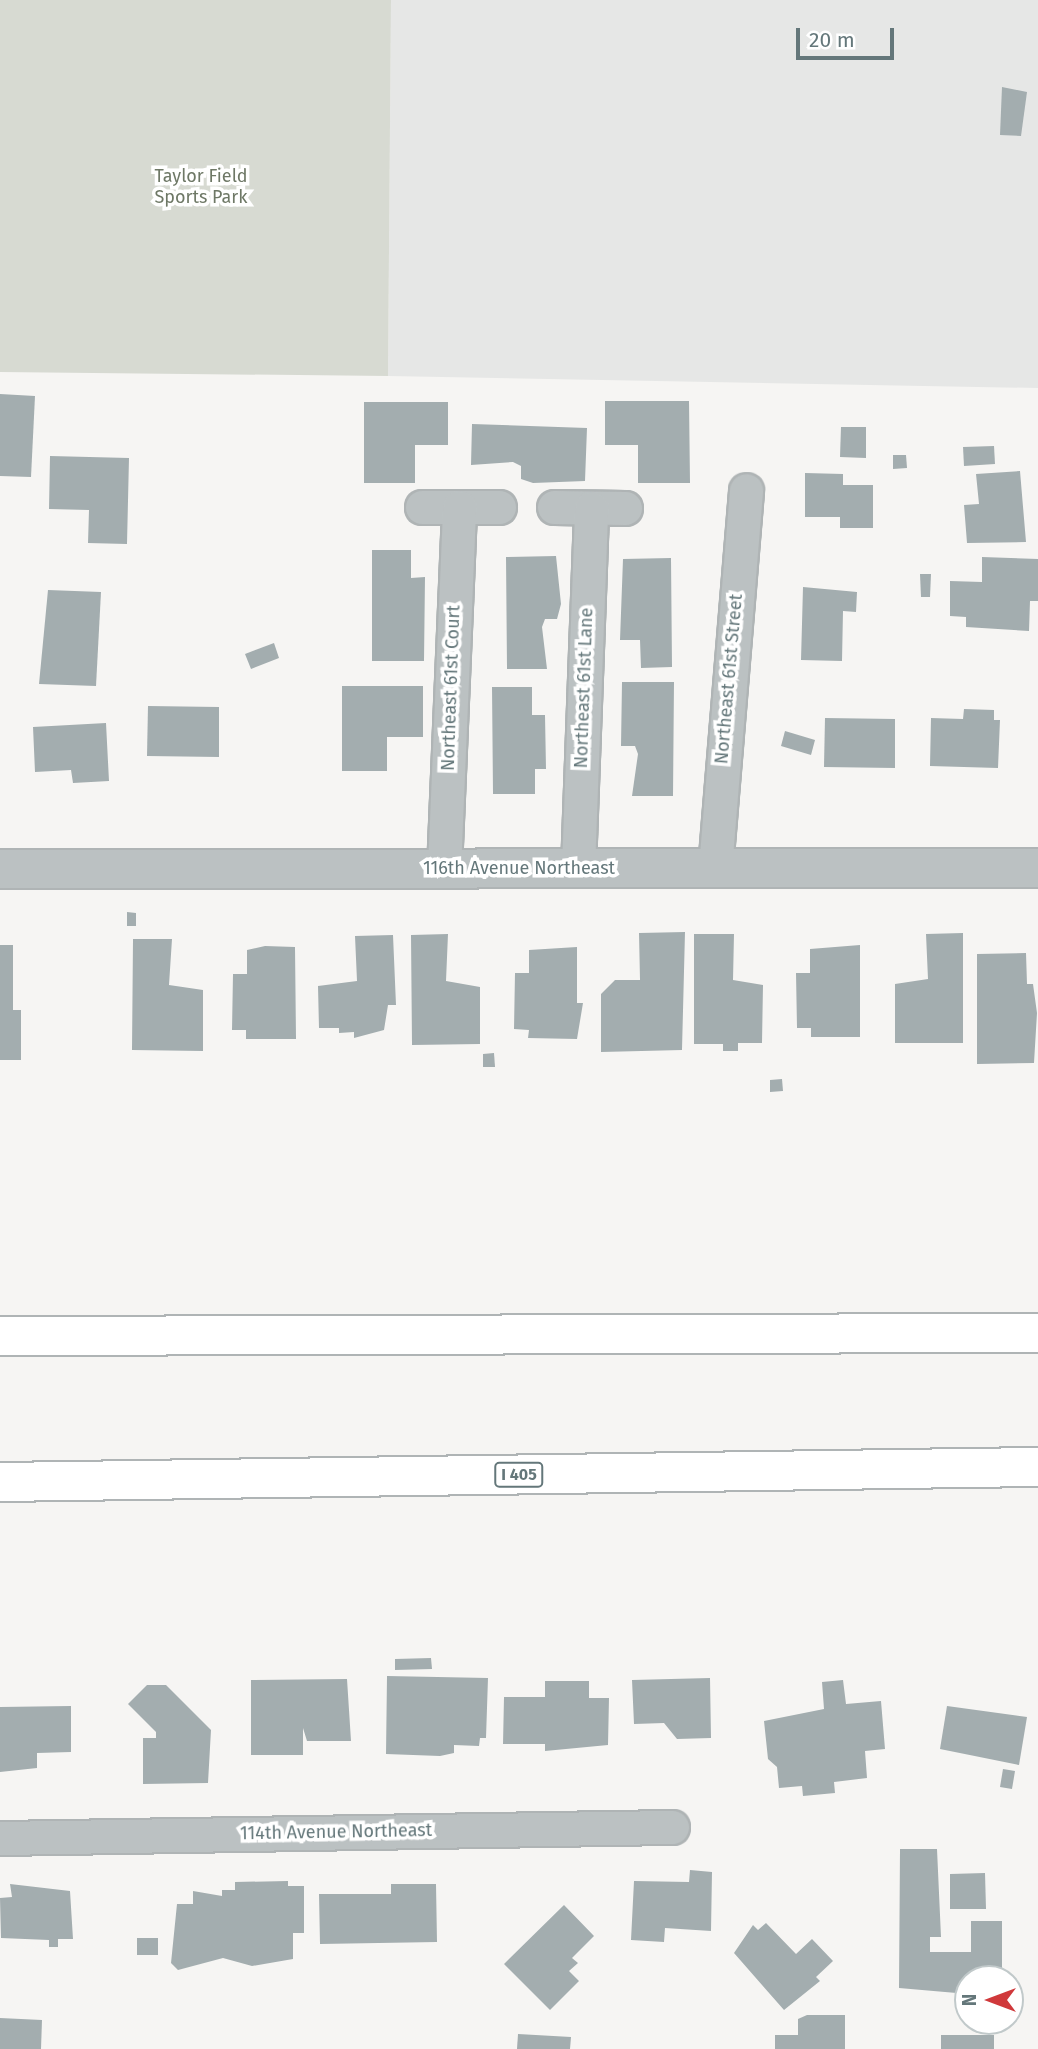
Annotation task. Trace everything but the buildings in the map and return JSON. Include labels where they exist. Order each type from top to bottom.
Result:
[{"type":"highway","points":[[0,1336],[1038,1333]]},
{"type":"highway","name":"I 405","points":[[0,1482],[1038,1467]]},
{"type":"street","name":"Northeast 61st Street","points":[[715,868],[746,490]]},
{"type":"street","points":[[422,507],[499,507]]},
{"type":"street","name":"Northeast 61st Court","points":[[444,869],[459,507]]},
{"type":"street","points":[[554,507],[625,508]]},
{"type":"street","name":"Northeast 61st Lane","points":[[578,868],[591,508]]},
{"type":"street","name":"116th Avenue Northeast","points":[[0,869],[1038,868]]},
{"type":"street","name":"114th Avenue Northeast","points":[[0,1838],[672,1827]]},
{"type":"shaded area","points":[[391,0],[1038,0],[1038,388],[388,376]]},
{"type":"green space","name":"Taylor Field Sports Park","points":[[0,0],[391,0],[388,376],[0,372]]}]
